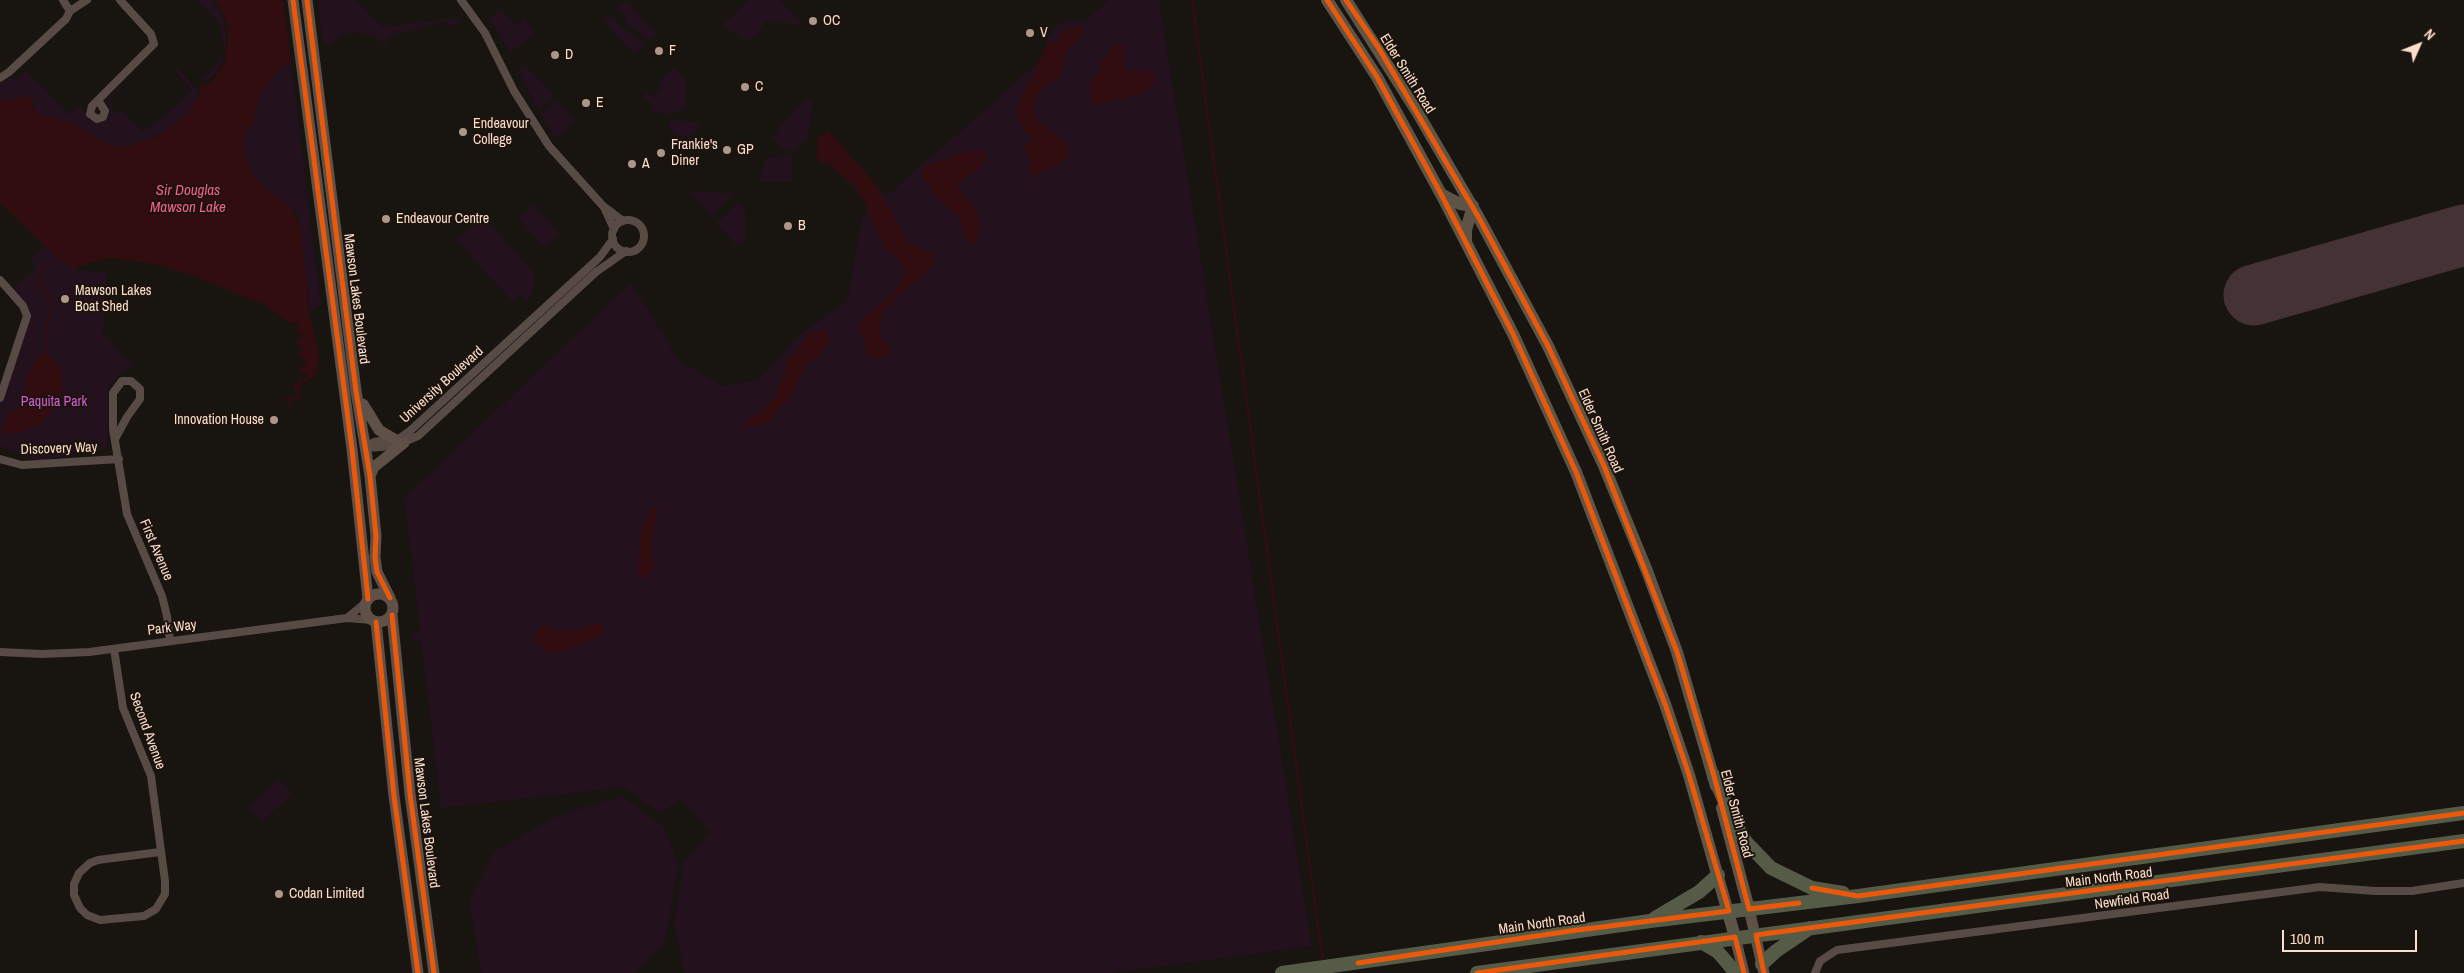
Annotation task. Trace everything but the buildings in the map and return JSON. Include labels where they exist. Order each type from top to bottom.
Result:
[{"type":"highway","points":[[1714,776],[1731,817],[1746,842],[1771,868],[1812,888],[1858,896]]},
{"type":"highway","name":"Main North Road","points":[[1282,973],[1650,920],[1858,896],[2464,813]]},
{"type":"highway","name":"Main North Road","points":[[1477,973],[1735,937],[2464,842]]},
{"type":"highway","points":[[1650,920],[1699,892],[1718,875]]},
{"type":"highway","points":[[1763,969],[1776,951],[1810,928]]},
{"type":"highway","points":[[1701,942],[1718,952],[1736,973]]},
{"type":"main road","name":"Elder Smith Road","points":[[1327,0],[1377,77],[1441,194],[1513,334],[1576,472],[1665,704],[1689,775],[1735,937]]},
{"type":"main road","name":"Elder Smith Road","points":[[1346,0],[1382,54],[1473,206],[1548,346],[1604,466],[1677,652],[1714,776],[1749,909]]},
{"type":"main road","points":[[1441,194],[1460,204],[1473,206],[1466,230],[1466,243]]},
{"type":"street","points":[[63,0],[70,11]]},
{"type":"street","points":[[0,78],[9,72],[66,19],[70,11],[86,0]]},
{"type":"street","points":[[98,100],[154,44],[151,34],[120,0]]},
{"type":"street","name":"Mawson Lakes Boulevard","points":[[293,0],[352,449],[367,601]]},
{"type":"street","name":"Mawson Lakes Boulevard","points":[[307,0],[356,391],[370,476],[377,572],[390,598]]},
{"type":"street","points":[[462,0],[485,32],[533,124],[562,162],[603,206],[623,221],[634,221],[639,225],[644,236],[638,248],[626,251],[617,247],[613,239],[614,229],[603,206]]},
{"type":"street","points":[[614,229],[623,221]]},
{"type":"street","name":"University Boulevard","points":[[399,441],[600,257],[613,239]]},
{"type":"street","name":"University Boulevard","points":[[366,448],[399,441],[428,428],[596,272],[626,251]]},
{"type":"street","points":[[0,280],[23,306],[27,316],[0,398]]},
{"type":"street","name":"First Avenue","points":[[116,439],[123,422],[140,399],[140,389],[131,381],[122,381],[113,393],[111,407],[127,514],[162,596],[170,642]]},
{"type":"street","points":[[356,391],[371,420],[379,430],[399,441],[374,466],[370,476]]},
{"type":"street","points":[[352,449],[366,448]]},
{"type":"street","name":"Discovery Way","points":[[0,459],[22,465],[119,459]]},
{"type":"street","points":[[347,618],[367,601],[376,594],[390,598],[394,606],[392,615],[385,621],[374,621],[366,613],[367,601]]},
{"type":"street","name":"Mawson Lakes Boulevard","points":[[392,615],[410,794],[434,973]]},
{"type":"street","name":"Park Way","points":[[0,652],[42,654],[114,649],[347,618],[374,621]]},
{"type":"street","name":"Mawson Lakes Boulevard","points":[[374,621],[394,796],[418,973]]},
{"type":"street","name":"Second Avenue","points":[[114,649],[123,708],[151,776],[165,894],[160,905],[152,913],[144,916],[105,921],[92,918],[80,908],[74,895],[74,884],[79,873],[90,863],[98,860],[160,852]]},
{"type":"street","name":"Newfield Road","points":[[1815,973],[1820,961],[1837,950],[2320,886],[2375,891],[2412,891],[2464,883]]},
{"type":"street","points":[[1749,909],[1763,969]]},
{"type":"street","points":[[1735,937],[1744,973]]},
{"type":"green space","points":[[197,0],[213,0],[223,18],[226,34],[225,48],[218,70],[206,82],[186,61],[203,77],[217,64],[224,49],[220,25]]},
{"type":"green space","points":[[318,0],[356,0],[381,27],[458,18],[460,21],[449,27],[447,21],[386,37],[387,45],[364,33],[352,32],[341,36],[328,46],[325,45],[322,34]]},
{"type":"green space","points":[[626,0],[657,34],[650,40],[624,22],[626,17],[617,8]]},
{"type":"green space","points":[[749,0],[780,0],[801,23],[796,26],[783,22],[763,21],[763,28],[746,43],[733,30],[730,33],[723,24]]},
{"type":"green space","points":[[1109,0],[1159,0],[1312,946],[1111,973],[684,973],[674,924],[684,861],[710,832],[680,799],[660,814],[625,787],[441,808],[421,642],[412,639],[413,635],[420,629],[404,498],[631,283],[680,361],[723,386],[758,380],[799,335],[847,301],[862,218],[867,214],[865,205],[844,176],[858,189],[869,211],[883,200],[872,180],[886,197],[1080,25],[1077,25],[1073,30],[1063,29],[1066,36],[1060,36],[1057,43],[1047,40],[1055,26],[1066,20],[1085,21]]},
{"type":"green space","points":[[500,9],[516,25],[525,17],[534,32],[511,53],[489,18]]},
{"type":"green space","points":[[611,15],[626,31],[647,43],[634,54],[604,21]]},
{"type":"green space","points":[[291,62],[321,305],[310,312],[300,224],[296,213],[269,192],[254,176],[244,154],[243,141],[246,130],[254,120],[259,95],[280,68]]},
{"type":"green space","points":[[525,64],[554,96],[539,112],[518,71]]},
{"type":"green space","points":[[178,68],[199,92],[190,112],[174,127],[133,145],[120,147],[107,143],[63,120],[53,120],[36,112],[32,99],[21,95],[10,101],[0,99],[0,84],[11,77],[14,80],[26,70],[69,115],[81,106],[90,120],[98,123],[108,118],[110,111],[108,100],[120,86],[122,88],[111,98],[112,107],[117,114],[121,110],[142,132],[163,118],[192,90],[175,71]]},
{"type":"green space","points":[[674,68],[686,80],[685,109],[670,114],[652,111],[653,105],[649,101],[644,101],[644,95],[647,92],[652,98],[662,88],[658,82]]},
{"type":"green space","points":[[807,97],[813,103],[808,138],[794,151],[786,151],[771,137]]},
{"type":"green space","points":[[557,100],[576,120],[559,137],[554,135],[541,116]]},
{"type":"green space","points":[[668,120],[700,122],[700,124],[694,134],[683,137],[673,133]]},
{"type":"green space","points":[[793,154],[792,182],[760,182],[764,159]]},
{"type":"green space","points":[[687,191],[729,193],[732,196],[711,216]]},
{"type":"green space","points":[[738,202],[745,209],[745,244],[735,244],[716,223]]},
{"type":"green space","points":[[533,204],[560,234],[545,248],[518,218]]},
{"type":"green space","points":[[483,215],[534,273],[533,294],[527,300],[520,294],[512,301],[456,240]]},
{"type":"green space","name":"Paquita Park","points":[[46,245],[56,256],[74,270],[107,272],[103,333],[132,364],[108,386],[107,448],[39,461],[0,445],[0,398],[27,316],[11,292],[36,267],[30,259]]},
{"type":"green space","points":[[278,779],[292,794],[262,822],[248,807]]},
{"type":"green space","points":[[622,796],[664,827],[678,863],[665,942],[636,973],[481,973],[469,902],[495,851],[557,816]]},
{"type":"water","name":"Sir Douglas Mawson Lake","points":[[215,0],[283,0],[291,62],[280,68],[259,95],[254,120],[246,130],[243,141],[244,154],[254,176],[269,192],[290,206],[300,224],[307,282],[308,310],[319,353],[317,373],[312,379],[299,369],[307,362],[298,355],[303,348],[296,343],[302,336],[297,329],[298,323],[289,322],[264,305],[189,274],[149,263],[110,258],[82,265],[74,270],[56,256],[0,203],[0,99],[11,101],[21,95],[32,99],[33,108],[40,115],[73,123],[97,139],[120,147],[133,145],[160,135],[186,116],[200,93],[200,85],[207,84],[214,79],[225,62],[229,31],[222,11]]},
{"type":"water","points":[[1077,25],[1083,29],[1078,41],[1066,51],[1061,77],[1043,88],[1037,96],[1034,106],[1036,120],[1067,143],[1069,156],[1059,165],[1038,173],[1035,179],[1028,171],[1031,160],[1024,146],[1031,142],[1031,139],[1018,120],[1016,108],[1026,88],[1035,76],[1036,65],[1042,57],[1047,40],[1057,43],[1060,31],[1065,35],[1063,29],[1073,30]]},
{"type":"water","points":[[1117,43],[1124,47],[1124,67],[1127,70],[1152,71],[1155,81],[1144,93],[1093,105],[1090,103],[1091,83],[1099,72],[1100,64]]},
{"type":"water","points":[[828,130],[872,180],[908,241],[914,246],[931,253],[934,257],[935,262],[929,270],[884,309],[879,328],[883,340],[891,348],[890,355],[883,359],[869,357],[865,353],[866,343],[858,328],[862,320],[894,293],[906,273],[899,260],[885,248],[858,189],[828,163],[822,163],[816,157],[818,138]]},
{"type":"water","points":[[977,150],[984,152],[987,157],[976,173],[965,177],[957,185],[973,207],[981,224],[975,243],[972,244],[967,241],[959,218],[931,192],[930,187],[921,176],[924,167],[932,163],[948,160],[951,156]]},
{"type":"water","points":[[823,330],[828,332],[829,343],[822,353],[805,365],[789,399],[769,421],[756,426],[747,425],[743,432],[741,430],[749,418],[763,409],[774,398],[786,371],[785,365],[797,349],[809,334]]},
{"type":"water","points":[[41,353],[51,356],[62,373],[62,390],[57,407],[39,425],[22,432],[6,434],[3,432],[3,427],[8,414],[19,407],[23,400],[26,377]]},
{"type":"water","points":[[654,505],[657,506],[651,547],[653,566],[651,572],[644,578],[640,577],[638,571],[640,541],[642,527]]},
{"type":"water","points":[[594,624],[603,625],[602,636],[585,642],[577,648],[552,653],[546,651],[533,641],[539,628],[543,625],[552,630],[571,631]]},
{"type":"waterway","points":[[1192,0],[1323,962]]},
{"type":"waterway","points":[[46,354],[45,331],[52,309],[51,301],[39,281],[38,273],[52,261],[61,260]]},
{"type":"waterway","points":[[290,408],[290,402],[286,399],[300,398],[294,385],[300,387],[299,380],[306,381],[308,377]]},
{"type":"taxiway","points":[[2381,259],[2464,234]]},
{"type":"runway","points":[[2254,295],[2464,235]]},
{"type":"cycle path","points":[[293,0],[352,449],[368,599]]},
{"type":"cycle path","points":[[307,0],[356,391],[370,476],[376,536],[375,557],[377,572],[390,598]]},
{"type":"cycle path","points":[[1327,0],[1377,77],[1441,194],[1513,334],[1576,472],[1665,704],[1689,775],[1729,911],[1570,931],[1358,963]]},
{"type":"cycle path","points":[[1346,0],[1378,47],[1479,218],[1548,346],[1604,466],[1677,652],[1714,776],[1749,909],[1799,903]]},
{"type":"cycle path","points":[[392,615],[410,794],[434,973]]},
{"type":"cycle path","points":[[376,622],[394,796],[418,973]]},
{"type":"cycle path","points":[[1812,888],[1858,896],[2464,813]]},
{"type":"cycle path","points":[[1764,973],[1756,935],[2464,841]]},
{"type":"cycle path","points":[[1477,973],[1735,937],[1744,973]]},
{"type":"place","name":"OC","points":[[813,21]]},
{"type":"place","name":"V","points":[[1030,33]]},
{"type":"place","name":"F","points":[[659,51]]},
{"type":"place","name":"D","points":[[555,55]]},
{"type":"place","name":"C","points":[[745,87]]},
{"type":"place","name":"E","points":[[586,103]]},
{"type":"place","name":"Endeavour College","points":[[463,132]]},
{"type":"place","name":"GP","points":[[727,150]]},
{"type":"place","name":"Frankie's Diner","points":[[661,153]]},
{"type":"place","name":"A","points":[[632,164]]},
{"type":"place","name":"Endeavour Centre","points":[[386,219]]},
{"type":"place","name":"B","points":[[788,226]]},
{"type":"place","name":"Mawson Lakes Boat Shed","points":[[65,299]]},
{"type":"place","name":"Innovation House","points":[[274,420]]},
{"type":"place","name":"Codan Limited","points":[[279,894]]}]
